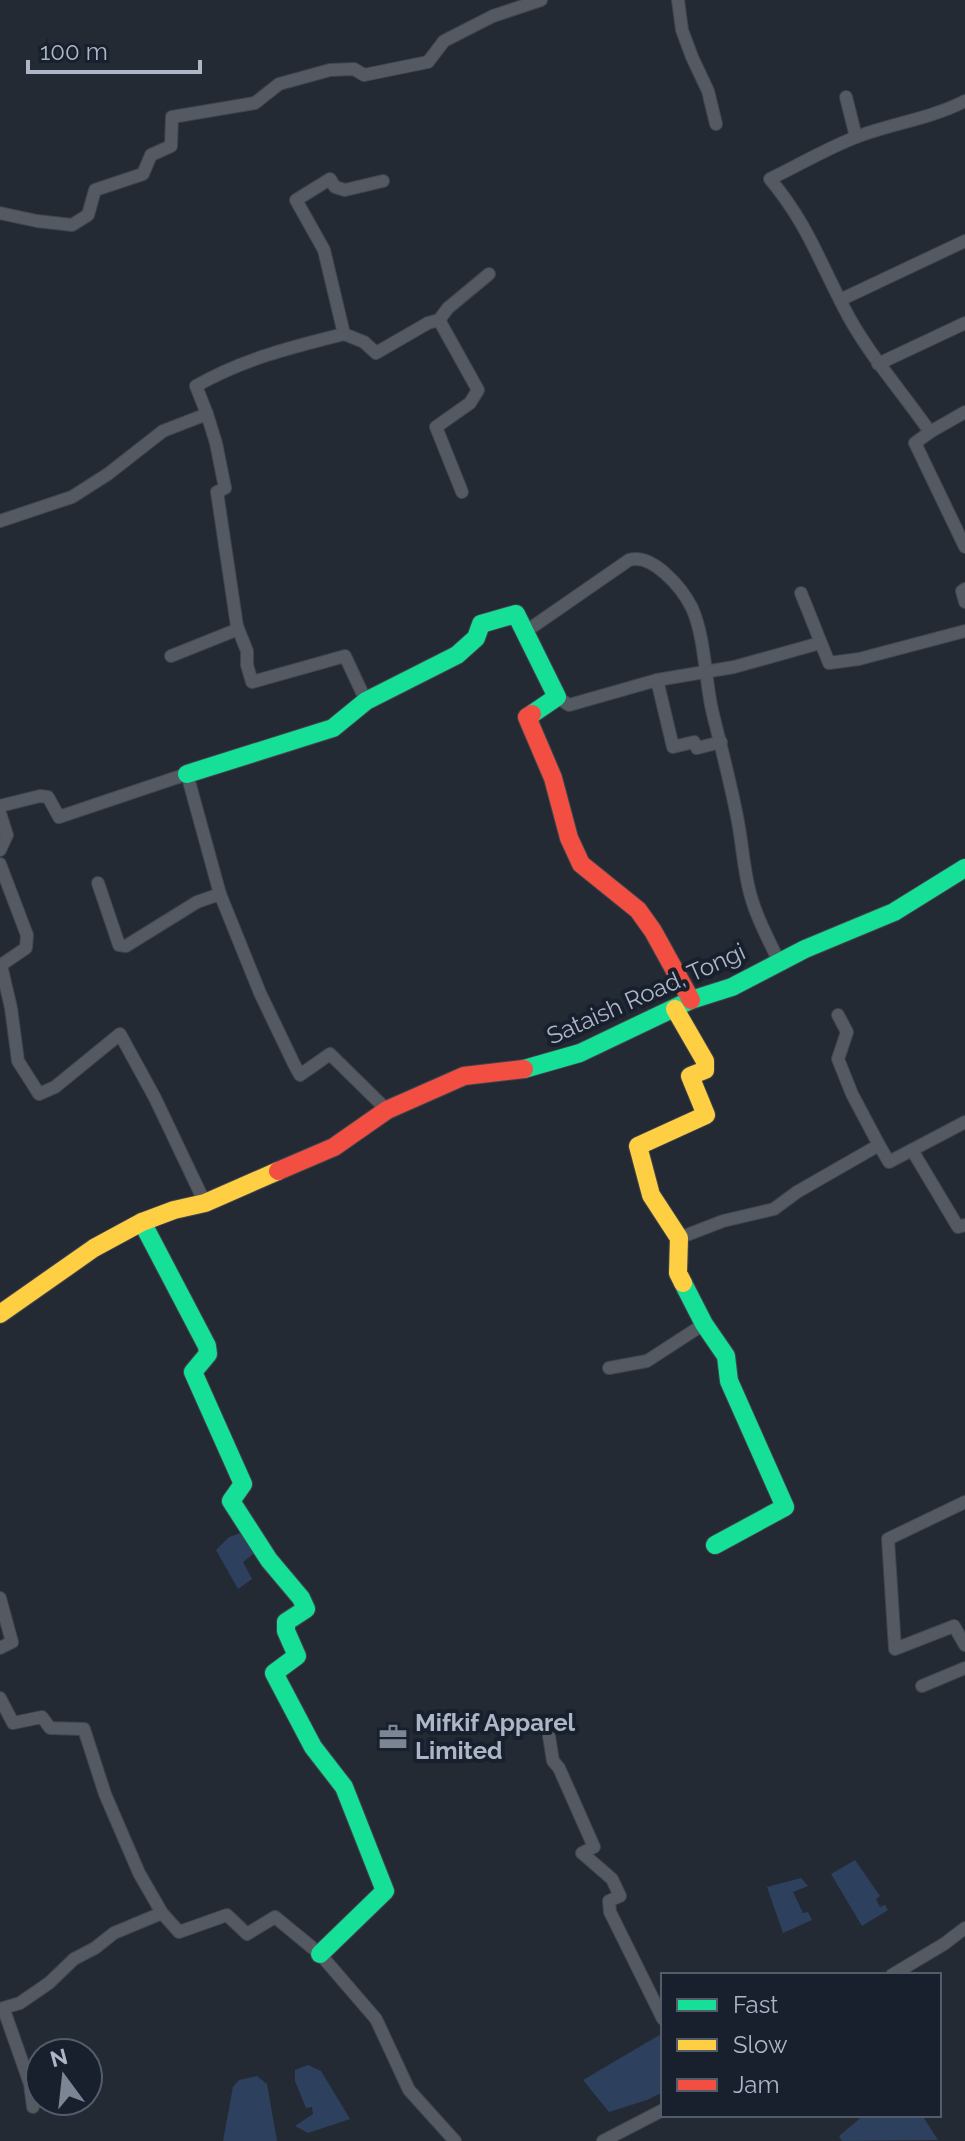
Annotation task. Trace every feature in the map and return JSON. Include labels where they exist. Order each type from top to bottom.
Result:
[{"type":"street","points":[[0,213],[72,225],[88,215],[95,190],[143,174],[151,155],[171,146],[172,117],[255,103],[279,84],[330,70],[354,69],[364,75],[428,62],[444,41],[493,16],[541,0]]},
{"type":"street","points":[[678,0],[682,30],[708,91],[716,124]]},
{"type":"street","points":[[846,97],[856,137]]},
{"type":"street","points":[[930,432],[878,364],[840,300],[793,206],[770,179],[856,137],[941,113],[965,101]]},
{"type":"street","points":[[344,334],[324,250],[296,200],[330,179],[335,187],[345,190],[383,181]]},
{"type":"street","points":[[840,300],[965,241]]},
{"type":"street","points":[[366,701],[345,656],[252,682],[247,651],[237,626],[217,492],[225,488],[216,443],[196,386],[224,370],[275,351],[344,334],[364,342],[376,353],[428,323],[439,320],[448,308],[489,274]]},
{"type":"street","points":[[439,320],[478,390],[470,403],[436,427],[462,492]]},
{"type":"street","points":[[878,364],[965,323]]},
{"type":"street","points":[[965,412],[915,443],[965,547]]},
{"type":"street","points":[[0,521],[72,497],[108,474],[163,431],[207,414]]},
{"type":"street","points":[[525,632],[629,560],[646,560],[670,578],[692,609],[752,901],[779,962]]},
{"type":"street","points":[[965,589],[962,591],[965,602]]},
{"type":"street","points":[[801,593],[829,663],[859,659],[965,631]]},
{"type":"street","points":[[0,806],[40,796],[48,797],[59,817],[333,728],[366,701],[457,655],[476,638],[481,624],[516,614],[557,697],[569,705],[657,680],[734,667],[820,643]]},
{"type":"street","points":[[171,656],[225,636],[236,630],[237,626]]},
{"type":"street","points":[[657,680],[673,747],[694,742],[697,748],[721,742]]},
{"type":"street","points":[[557,697],[527,717],[553,778],[569,838],[581,864],[638,910],[653,931],[705,1061],[705,1070],[690,1076],[706,1115],[638,1146],[651,1195],[679,1238],[678,1273],[704,1324],[726,1356],[729,1381],[785,1507],[715,1545]]},
{"type":"street","points":[[187,774],[220,894],[260,993],[300,1075],[330,1054],[387,1110]]},
{"type":"street","points":[[0,813],[7,835],[0,850]]},
{"type":"street","points":[[0,864],[27,935],[26,948],[1,965],[18,1061],[39,1094],[55,1087],[120,1034],[155,1098],[205,1203]]},
{"type":"street","name":"Sataish Road, Tongi","points":[[0,1314],[94,1248],[142,1222],[205,1203],[334,1147],[387,1110],[464,1076],[524,1069],[558,1061],[683,1005],[732,987],[779,962],[894,912],[965,868]]},
{"type":"street","points":[[98,883],[119,945],[126,946],[197,902],[220,894]]},
{"type":"street","points":[[838,1015],[847,1032],[838,1059],[852,1094],[889,1162],[965,1122]]},
{"type":"street","points":[[679,1238],[723,1221],[774,1209],[797,1192],[879,1145]]},
{"type":"street","points":[[912,1150],[958,1227],[965,1225]]},
{"type":"street","points":[[142,1222],[207,1346],[208,1354],[193,1372],[243,1484],[231,1501],[269,1560],[301,1598],[306,1609],[286,1622],[286,1631],[297,1656],[274,1673],[313,1747],[344,1787],[385,1891],[320,1954]]},
{"type":"street","points":[[609,1368],[647,1361],[704,1324]]},
{"type":"street","points":[[965,1502],[888,1539],[895,1649],[954,1626],[965,1645]]},
{"type":"street","points":[[0,1598],[12,1642],[0,1648]]},
{"type":"street","points":[[922,1686],[965,1668]]},
{"type":"street","points":[[0,1698],[13,1723],[42,1717],[50,1728],[84,1729],[105,1794],[139,1873],[162,1913],[179,1932],[227,1915],[247,1934],[275,1917],[320,1954],[376,2019],[409,2090],[455,2141]]},
{"type":"street","points":[[549,1736],[553,1761],[559,1768],[594,1847],[582,1853],[612,1879],[620,1896],[609,1901],[610,1912],[661,2015]]},
{"type":"street","points":[[0,2010],[20,2003],[49,1983],[74,1959],[114,1933],[162,1913]]},
{"type":"street","points":[[895,1973],[965,1928]]},
{"type":"street","points":[[0,2010],[4,2010],[24,2067]]},
{"type":"street","points":[[603,2141],[661,2111]]},
{"type":"water","points":[[244,1532],[259,1549],[243,1562],[252,1579],[238,1589],[216,1550],[229,1537]]},
{"type":"water","points":[[855,1860],[880,1896],[876,1899],[880,1907],[885,1905],[888,1910],[862,1926],[831,1874]]},
{"type":"water","points":[[801,1878],[808,1886],[793,1892],[803,1913],[808,1912],[812,1920],[783,1933],[767,1887]]},
{"type":"water","points":[[661,2034],[661,2093],[609,2112],[583,2080]]},
{"type":"water","points":[[308,2065],[321,2071],[350,2119],[308,2133],[295,2126],[313,2114],[312,2107],[306,2108],[295,2081],[295,2070]]},
{"type":"water","points":[[257,2076],[267,2084],[277,2141],[223,2141],[233,2087],[239,2080]]},
{"type":"water","points":[[862,2117],[923,2117],[938,2140],[842,2141],[839,2136]]},
{"type":"traffic: fast","points":[[187,774],[333,728],[366,701],[457,655],[476,638],[481,624],[516,614],[557,697],[532,714]]},
{"type":"traffic: fast","points":[[524,1069],[580,1053],[691,1000],[732,987],[805,949],[894,912],[965,868]]},
{"type":"traffic: fast","points":[[142,1222],[207,1346],[208,1354],[193,1372],[243,1484],[231,1501],[269,1560],[301,1598],[306,1609],[286,1622],[286,1631],[297,1656],[274,1673],[313,1747],[344,1787],[385,1891],[320,1954]]},
{"type":"traffic: fast","points":[[683,1283],[704,1324],[726,1356],[729,1381],[785,1507],[715,1545]]},
{"type":"traffic: slow","points":[[675,1009],[705,1061],[705,1070],[690,1076],[706,1115],[638,1146],[651,1195],[679,1238],[678,1273],[683,1283]]},
{"type":"traffic: slow","points":[[0,1314],[94,1248],[142,1222],[205,1203],[278,1171]]},
{"type":"traffic: jam","points":[[532,714],[527,717],[553,778],[569,838],[581,864],[638,910],[691,1000]]},
{"type":"traffic: jam","points":[[278,1171],[334,1147],[387,1110],[464,1076],[524,1069]]},
{"type":"place","name":"Mifkif Apparel Limited","points":[[393,1737]]}]
